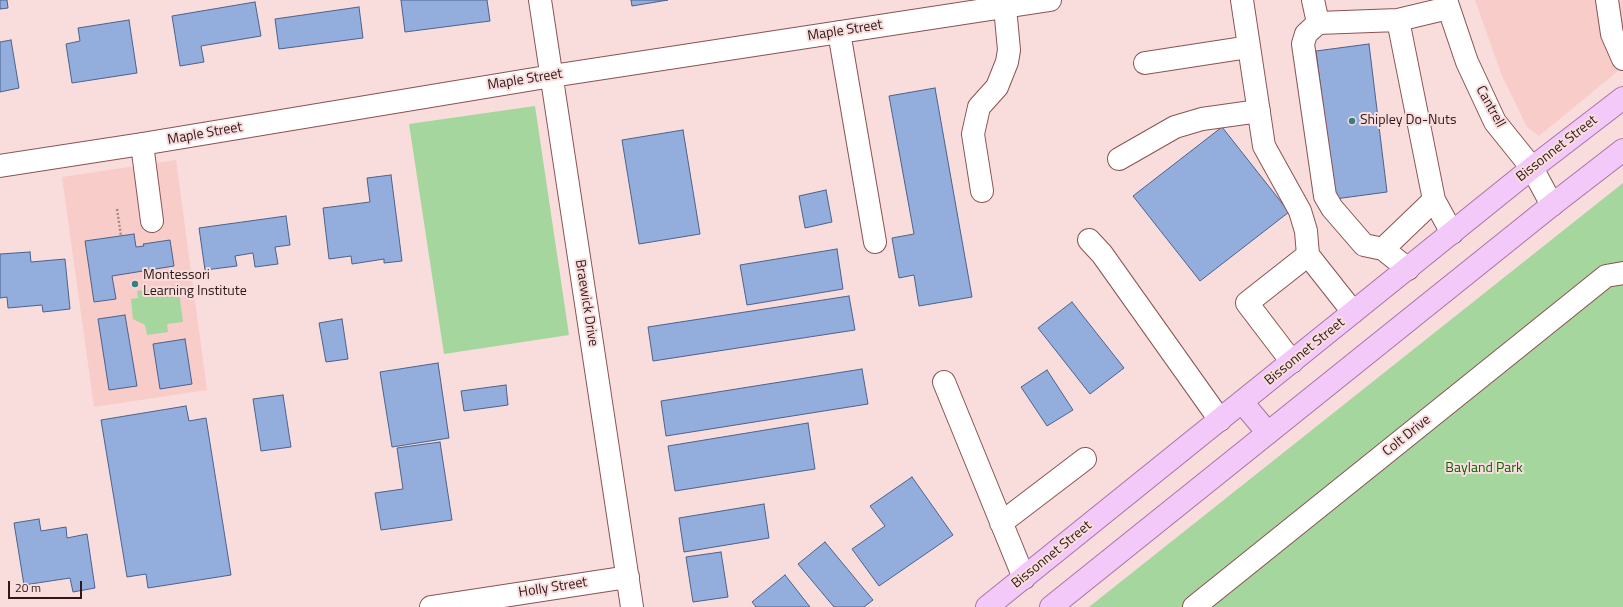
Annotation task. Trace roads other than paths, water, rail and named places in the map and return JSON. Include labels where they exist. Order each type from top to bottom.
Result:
[{"type":"main road","name":"Bissonnet Street","points":[[987,607],[1532,168],[1623,98]]},
{"type":"main road","points":[[1051,607],[1552,205],[1623,150]]},
{"type":"main road","points":[[1242,402],[1268,433]]},
{"type":"street","name":"Braewick Drive","points":[[540,0],[632,607]]},
{"type":"street","name":"Maple Street","points":[[0,166],[552,76],[839,32],[947,8],[1004,7],[1050,0]]},
{"type":"street","points":[[1242,0],[1264,146],[1300,211],[1306,231],[1308,255],[1353,312]]},
{"type":"street","points":[[1313,0],[1318,23]]},
{"type":"street","points":[[1607,0],[1612,34],[1622,55]]},
{"type":"street","points":[[1408,269],[1374,247],[1332,208],[1325,196],[1303,44],[1306,34],[1318,23],[1398,20],[1447,4]]},
{"type":"street","name":"Cantrell","points":[[1447,4],[1467,62],[1495,122],[1532,168],[1552,205]]},
{"type":"street","points":[[982,191],[973,134],[979,107],[997,87],[1007,62],[1009,50],[1004,7]]},
{"type":"street","points":[[1398,20],[1434,200],[1452,233]]},
{"type":"street","points":[[839,32],[875,242]]},
{"type":"street","points":[[1144,63],[1249,47]]},
{"type":"street","points":[[1119,160],[1175,127],[1202,119],[1258,111]]},
{"type":"street","points":[[142,144],[152,221]]},
{"type":"street","points":[[1374,247],[1434,200]]},
{"type":"street","points":[[1089,240],[1102,254],[1220,420]]},
{"type":"street","points":[[1292,362],[1247,303],[1308,255]]},
{"type":"street","name":"Colt Drive","points":[[1194,607],[1606,276],[1623,273]]},
{"type":"street","points":[[944,382],[1024,578]]},
{"type":"street","points":[[1001,523],[1085,458]]},
{"type":"street","name":"Holly Street","points":[[431,607],[628,577]]},
{"type":"place","name":"Shipley Do-Nuts","points":[[1352,121]]},
{"type":"place","name":"Montessori Learning Institute","points":[[135,284]]},
{"type":"park label","name":"Bayland Park","points":[[1484,469]]}]
